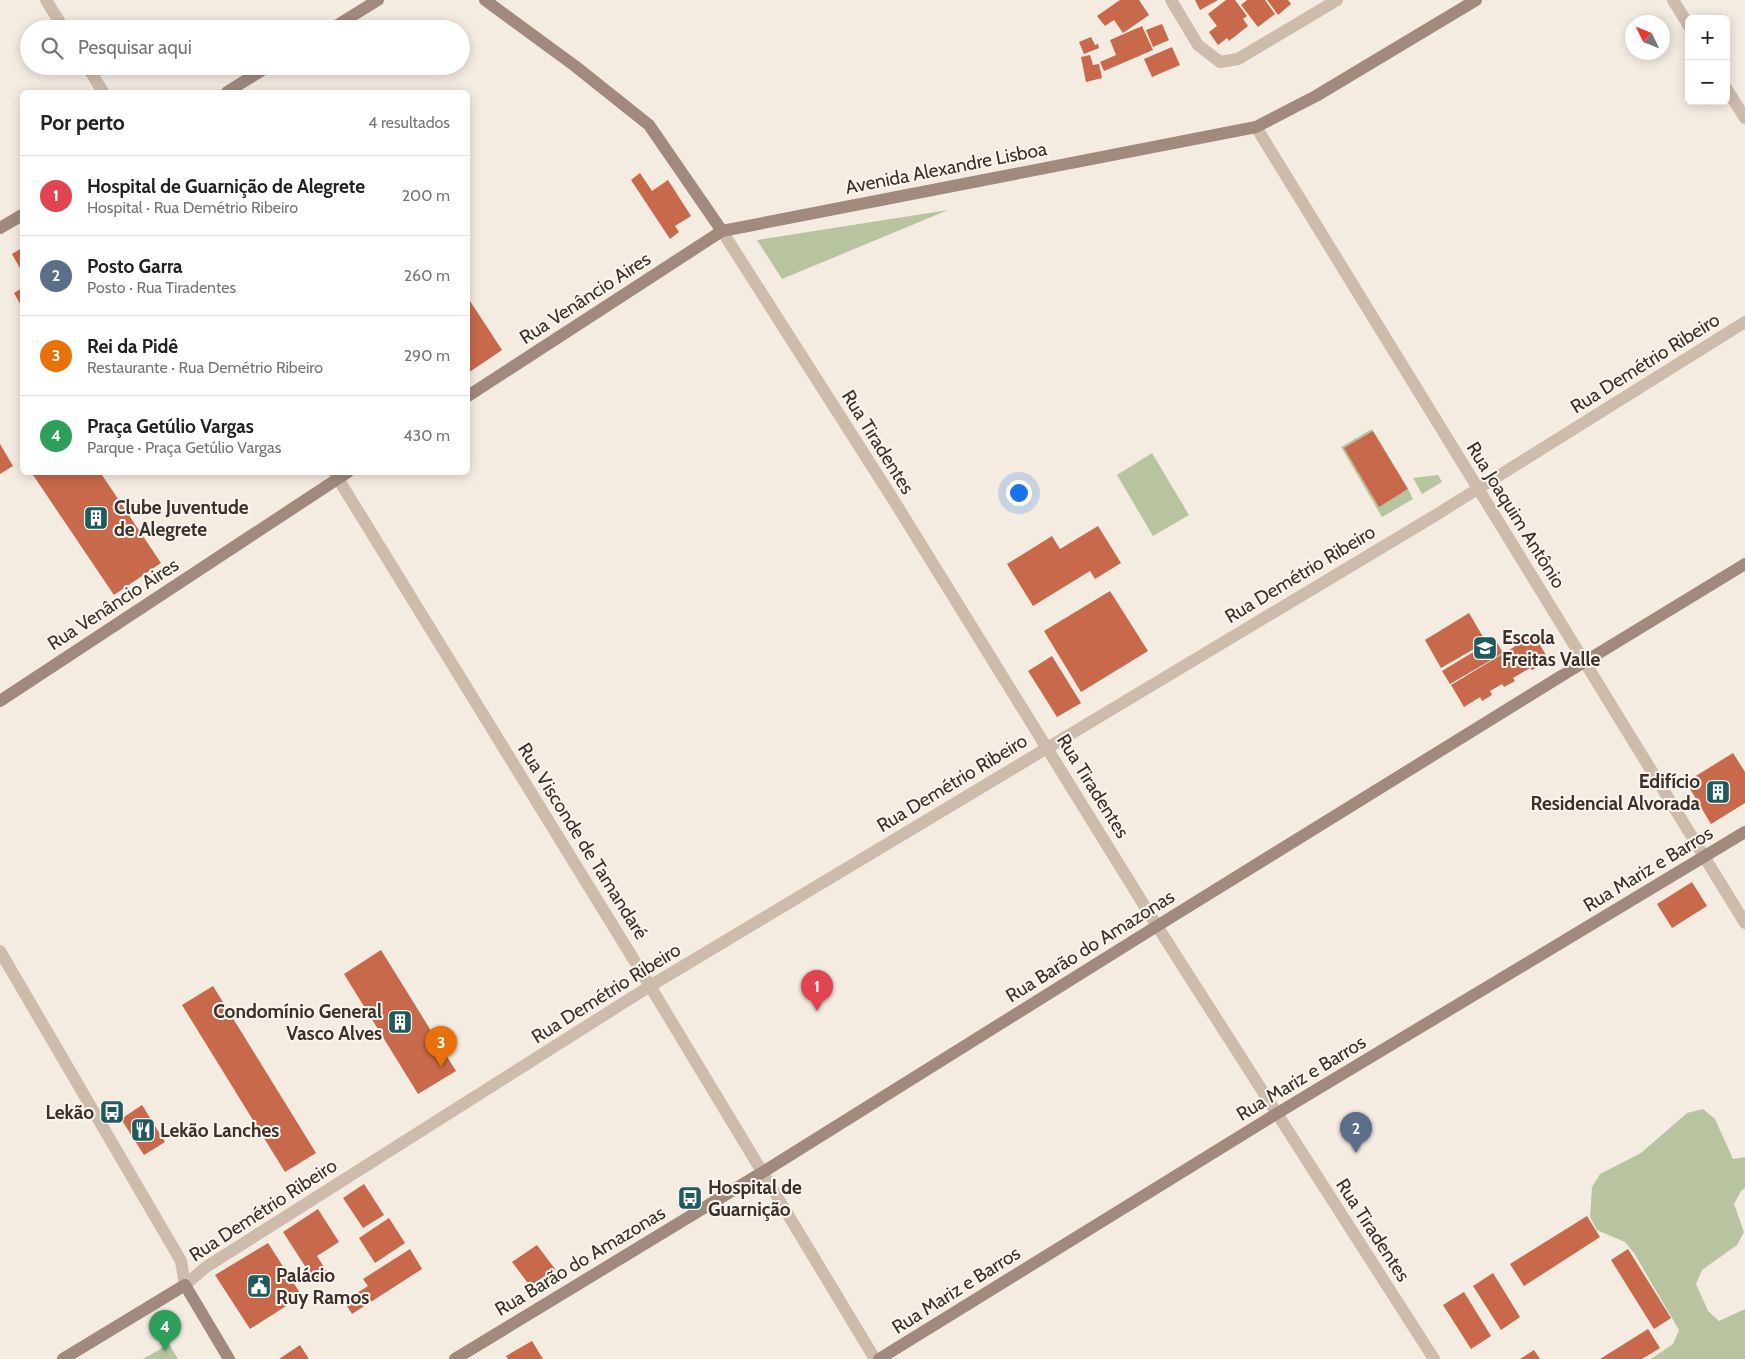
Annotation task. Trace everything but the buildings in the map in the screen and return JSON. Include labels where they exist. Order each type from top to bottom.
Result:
[{"type":"street","points":[[46,0],[58,20]]},
{"type":"street","points":[[345,20],[378,0]]},
{"type":"street","points":[[485,0],[575,66],[649,124],[722,231]]},
{"type":"street","points":[[1171,0],[1198,45],[1220,62],[1238,59],[1337,0]]},
{"type":"street","name":"Avenida Alexandre Lisboa","points":[[722,231],[1256,128],[1316,96],[1476,0]]},
{"type":"street","points":[[1673,0],[1685,20]]},
{"type":"street","points":[[92,75],[101,90]]},
{"type":"street","points":[[230,90],[254,75]]},
{"type":"street","points":[[1730,94],[1745,118]]},
{"type":"street","name":"Rua Joaquim Antônio","points":[[1256,128],[1745,923]]},
{"type":"street","points":[[0,228],[20,216]]},
{"type":"street","name":"Rua Venâncio Aires","points":[[470,395],[722,231]]},
{"type":"street","name":"Rua Tiradentes","points":[[722,231],[1048,747],[1157,926],[1434,1359]]},
{"type":"street","name":"Rua Demétrio Ribeiro","points":[[185,1285],[206,1267],[650,986],[1477,490],[1745,322]]},
{"type":"street","name":"Rua Venâncio Aires","points":[[0,701],[340,475]]},
{"type":"street","name":"Rua Visconde de Tamandaré","points":[[340,475],[877,1359]]},
{"type":"street","name":"Rua Barão do Amazonas","points":[[456,1359],[763,1172],[1157,926],[1745,564]]},
{"type":"street","name":"Rua Mariz e Barros","points":[[877,1359],[1276,1114],[1745,832]]},
{"type":"street","points":[[0,951],[181,1261],[185,1285],[229,1359]]},
{"type":"street","points":[[63,1359],[185,1285]]},
{"type":"green space","points":[[948,210],[782,279],[757,240]]},
{"type":"green space","points":[[1372,429],[1380,506],[1408,489],[1413,499],[1382,517],[1341,447]]},
{"type":"green space","points":[[1152,453],[1189,515],[1153,536],[1117,475]]},
{"type":"green space","points":[[1438,475],[1442,482],[1422,494],[1413,478]]},
{"type":"green space","points":[[1703,1109],[1715,1119],[1733,1159],[1745,1157],[1745,1188],[1741,1191],[1734,1204],[1744,1232],[1737,1245],[1702,1270],[1696,1284],[1708,1311],[1719,1321],[1745,1309],[1745,1359],[1651,1359],[1673,1344],[1679,1330],[1634,1253],[1625,1242],[1597,1230],[1590,1217],[1592,1187],[1600,1174],[1641,1153],[1687,1113]]},
{"type":"green space","points":[[169,1344],[178,1359],[143,1359]]},
{"type":"place","name":"Clube Juventude de Alegrete","points":[[96,518]]},
{"type":"place","name":"Escola Freitas Valle","points":[[1485,648]]},
{"type":"place","name":"Edifício Residencial Alvorada","points":[[1718,792]]},
{"type":"place","name":"Hospital de Guarnição de Alegrete","points":[[817,1011]]},
{"type":"place","name":"Condomínio General Vasco Alves","points":[[400,1022]]},
{"type":"place","name":"Rei da Pidê","points":[[441,1067]]},
{"type":"place","name":"Lekão","points":[[112,1112]]},
{"type":"place","name":"Lekão Lanches","points":[[143,1130]]},
{"type":"place","name":"Posto Garra","points":[[1356,1153]]},
{"type":"place","name":"Hospital de Guarnição","points":[[690,1198]]},
{"type":"place","name":"Palácio Ruy Ramos","points":[[259,1286]]},
{"type":"place","name":"Praça Getúlio Vargas","points":[[165,1351]]}]
